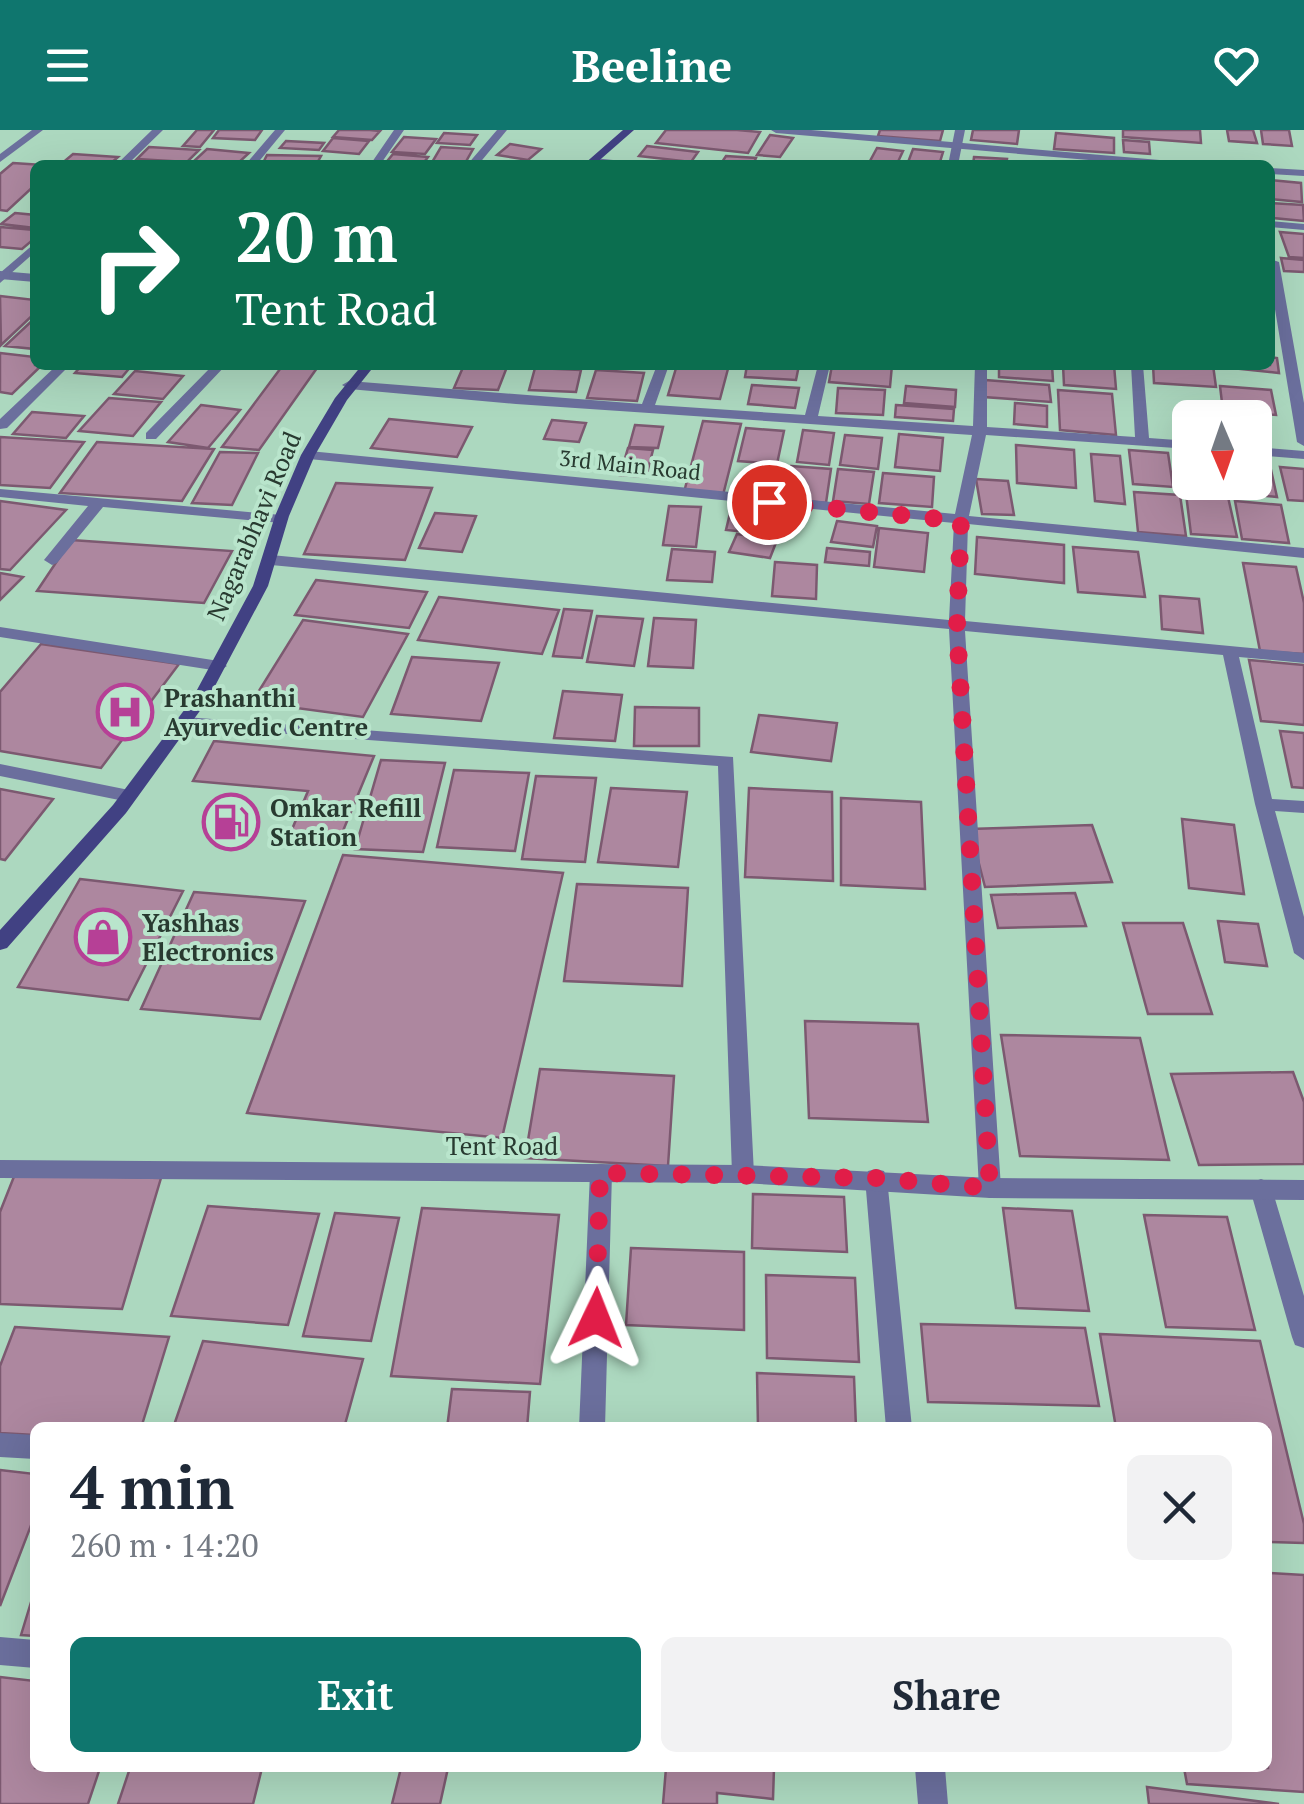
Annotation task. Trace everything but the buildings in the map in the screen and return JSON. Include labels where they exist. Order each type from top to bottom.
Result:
[{"type":"main road","points":[[594,160],[630,130]]},
{"type":"main road","name":"Nagarabhavi Road","points":[[0,943],[129,796],[186,722],[219,666],[271,560],[281,519],[309,455],[349,385],[364,370]]},
{"type":"street","points":[[0,159],[38,130]]},
{"type":"street","points":[[126,160],[158,130]]},
{"type":"street","points":[[254,160],[280,130]]},
{"type":"street","points":[[378,160],[399,130]]},
{"type":"street","points":[[476,160],[502,130]]},
{"type":"street","points":[[776,130],[1116,160]]},
{"type":"street","points":[[954,160],[960,130]]},
{"type":"street","points":[[1275,170],[1304,173]]},
{"type":"street","points":[[1275,224],[1304,226]]},
{"type":"street","points":[[2,276],[30,251]]},
{"type":"street","points":[[1275,274],[1304,442]]},
{"type":"street","points":[[2,276],[30,278]]},
{"type":"street","points":[[2,425],[59,370]]},
{"type":"street","points":[[151,436],[215,370]]},
{"type":"street","points":[[647,409],[661,370]]},
{"type":"street","points":[[811,418],[823,370]]},
{"type":"street","points":[[981,370],[980,430],[961,521],[957,628],[990,1188]]},
{"type":"street","points":[[1137,370],[1142,440]]},
{"type":"street","points":[[349,385],[1172,443]]},
{"type":"street","points":[[1272,452],[1304,455]]},
{"type":"street","name":"3rd Main Road","points":[[309,455],[1304,554]]},
{"type":"street","points":[[0,493],[281,519]]},
{"type":"street","points":[[52,560],[99,502]]},
{"type":"street","points":[[271,560],[1304,658]]},
{"type":"street","points":[[0,632],[219,666]]},
{"type":"street","points":[[1230,651],[1264,804],[1304,952]]},
{"type":"street","points":[[186,722],[727,761],[744,1174]]},
{"type":"street","points":[[0,770],[129,796]]},
{"type":"street","points":[[1264,804],[1304,807]]},
{"type":"street","name":"Tent Road","points":[[0,1169],[744,1174],[876,1178],[990,1188],[1304,1190]]},
{"type":"street","points":[[592,1422],[600,1173]]},
{"type":"street","points":[[876,1178],[898,1422]]},
{"type":"street","points":[[1261,1189],[1304,1337]]},
{"type":"street","points":[[0,1445],[30,1447]]},
{"type":"street","points":[[0,1651],[30,1654]]},
{"type":"street","points":[[930,1772],[934,1804]]},
{"type":"place","name":"Prashanthi Ayurvedic Centre","points":[[125,712]]},
{"type":"place","name":"Omkar Refill Station","points":[[231,822]]},
{"type":"place","name":"Yashhas Electronics","points":[[103,937]]},
{"type":"route","points":[[596,1318],[600,1173],[876,1178],[990,1188],[957,628],[961,521],[769,502]]}]
